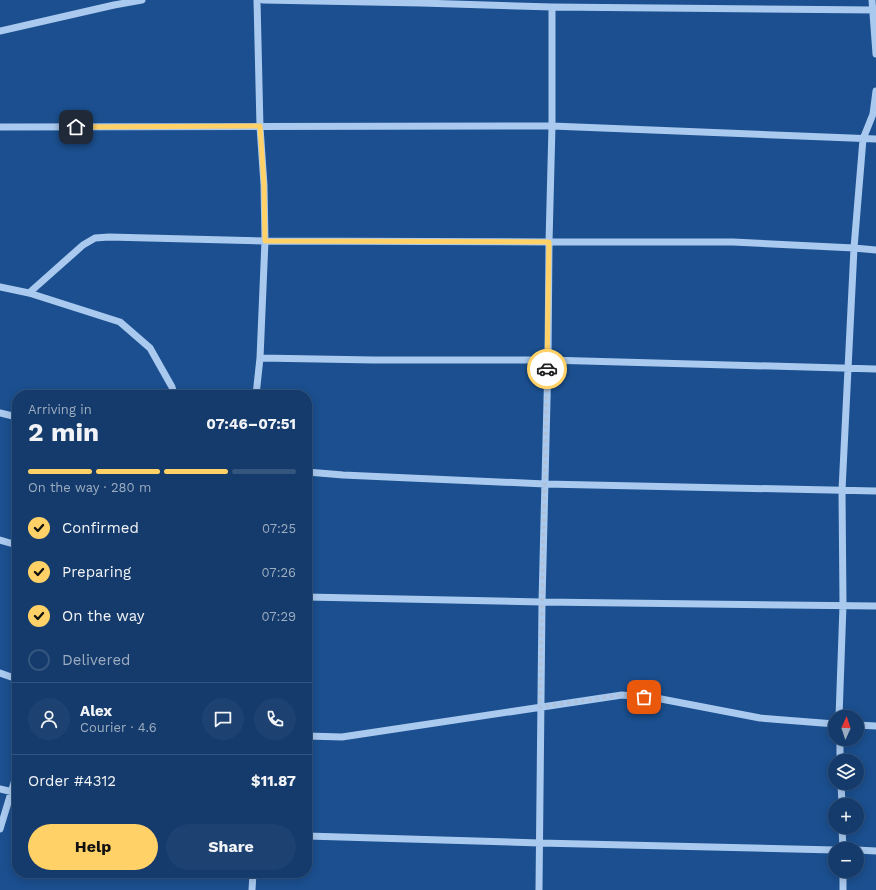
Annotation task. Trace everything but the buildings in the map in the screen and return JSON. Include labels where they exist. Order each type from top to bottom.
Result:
[{"type":"street","points":[[0,31],[142,0]]},
{"type":"street","points":[[256,0],[265,241],[260,358],[257,390]]},
{"type":"street","points":[[263,0],[421,1],[552,7],[705,4],[874,10]]},
{"type":"street","points":[[872,0],[874,10],[876,54]]},
{"type":"street","points":[[539,890],[540,707],[552,126],[552,7]]},
{"type":"street","points":[[840,710],[843,605],[842,490],[854,248],[863,139],[873,114],[876,91]]},
{"type":"street","points":[[0,127],[552,126],[876,139]]},
{"type":"street","points":[[29,293],[83,245],[95,238],[109,237],[265,241],[733,242],[876,250]]},
{"type":"street","points":[[0,287],[29,293],[120,322],[150,348],[173,390]]},
{"type":"street","points":[[260,358],[548,360],[876,369]]},
{"type":"street","points":[[0,413],[12,416]]},
{"type":"street","points":[[312,472],[351,476],[545,484],[876,491]]},
{"type":"street","points":[[0,540],[12,544]]},
{"type":"street","points":[[312,597],[542,602],[876,606]]},
{"type":"street","points":[[0,673],[12,677]]},
{"type":"street","points":[[312,736],[342,737],[622,695],[656,698],[760,718],[828,723]]},
{"type":"street","points":[[864,725],[876,726]]},
{"type":"street","points":[[0,789],[12,792]]},
{"type":"street","points":[[0,829],[12,797]]},
{"type":"street","points":[[312,836],[828,850]]},
{"type":"street","points":[[864,850],[876,851]]},
{"type":"street","points":[[252,890],[253,878]]},
{"type":"street","points":[[843,878],[843,890]]},
{"type":"way so far","points":[[547,369],[540,707],[622,695],[644,697]]},
{"type":"route","points":[[76,127],[260,126],[264,185],[265,241],[549,242],[547,369]]}]
